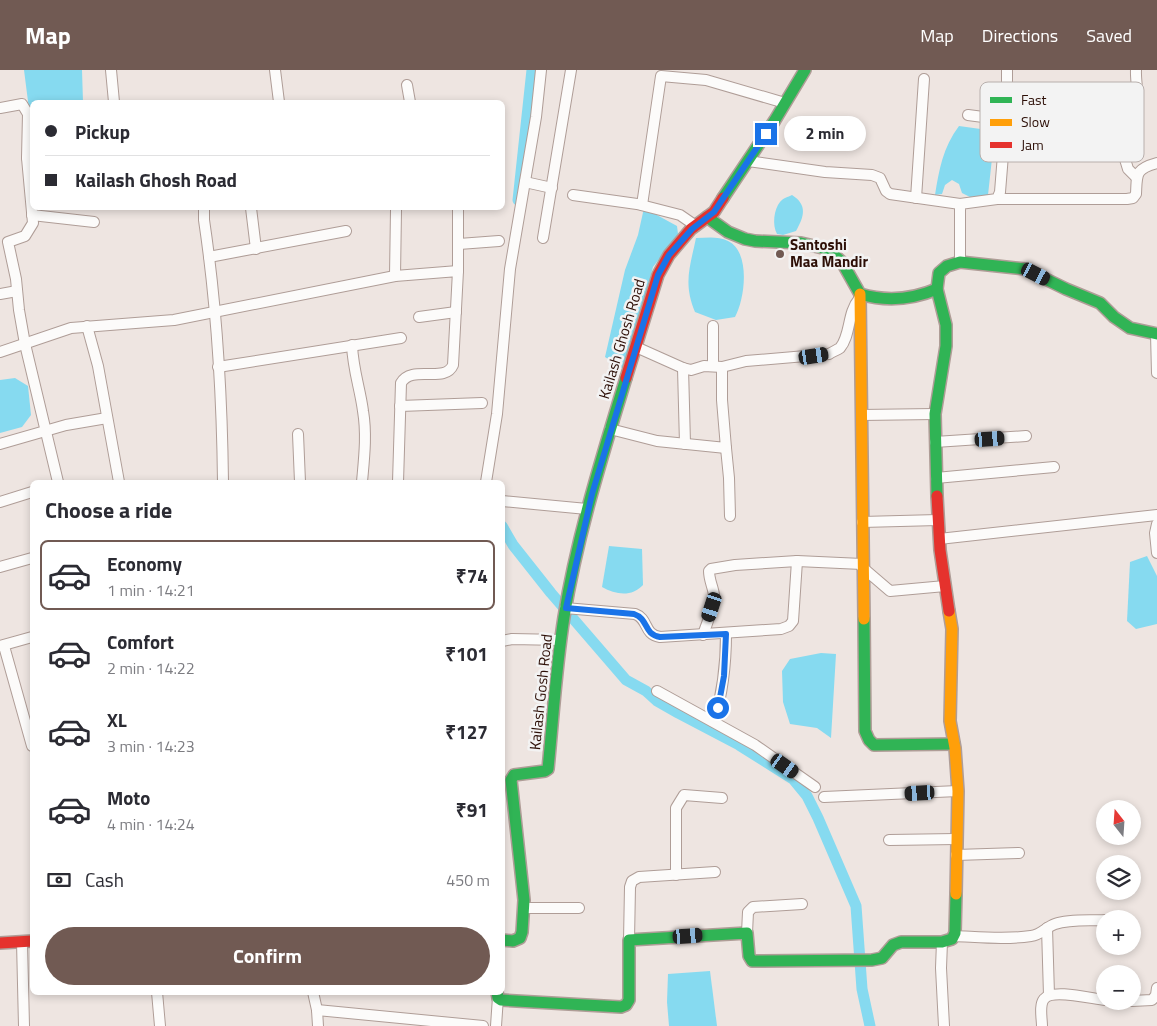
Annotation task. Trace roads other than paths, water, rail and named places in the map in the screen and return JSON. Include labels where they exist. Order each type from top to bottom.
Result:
[{"type":"street","points":[[112,70],[114,100]]},
{"type":"street","points":[[275,70],[279,100]]},
{"type":"street","points":[[486,480],[497,414],[510,269],[536,117],[541,70]]},
{"type":"street","points":[[543,238],[572,70]]},
{"type":"street","name":"Kailash Ghosh Road","points":[[566,609],[587,509],[658,275],[669,255],[692,229],[714,212],[776,120],[805,70]]},
{"type":"street","points":[[642,205],[661,76],[706,80],[785,103]]},
{"type":"street","points":[[916,198],[924,79]]},
{"type":"street","points":[[407,85],[410,100]]},
{"type":"street","points":[[0,108],[22,104],[28,114],[30,158]]},
{"type":"street","points":[[968,115],[980,117]]},
{"type":"street","points":[[748,161],[825,172],[872,175],[880,178],[886,191],[890,194],[960,204],[997,199],[1133,198],[1136,194],[1136,177],[1140,170],[1157,163]]},
{"type":"street","points":[[997,199],[1000,192],[1002,162]]},
{"type":"street","points":[[1126,162],[1128,169],[1136,177]]},
{"type":"street","points":[[525,182],[552,188]]},
{"type":"street","points":[[573,195],[642,205],[680,215],[696,226]]},
{"type":"street","points":[[960,204],[960,262]]},
{"type":"street","points":[[32,210],[33,223],[25,236],[4,242],[17,291],[18,310],[44,431],[57,480]]},
{"type":"street","points":[[204,210],[218,367],[223,480]]},
{"type":"street","points":[[251,210],[256,249]]},
{"type":"street","points":[[395,276],[396,210]]},
{"type":"street","points":[[398,480],[401,383],[404,378],[410,375],[445,373],[451,370],[453,365],[459,244],[458,210]]},
{"type":"street","points":[[32,215],[94,222]]},
{"type":"street","points":[[707,218],[730,235],[753,242],[774,241],[814,244],[832,251],[847,268],[859,297],[865,731],[869,740],[874,745],[954,744]]},
{"type":"street","points":[[209,256],[256,249],[346,231]]},
{"type":"street","points":[[459,244],[499,241]]},
{"type":"street","points":[[954,936],[958,770],[950,721],[952,629],[939,539],[935,442],[935,414],[946,346],[946,324],[937,289],[939,273],[948,266],[960,262],[1025,269],[1100,303],[1124,325],[1156,334],[1157,373]]},
{"type":"street","points":[[0,352],[70,328],[174,320],[395,276],[458,271]]},
{"type":"street","points":[[859,297],[882,300],[910,299],[937,289]]},
{"type":"street","points":[[0,294],[17,291]]},
{"type":"street","points":[[636,347],[691,370],[704,366],[717,366],[746,361],[829,354],[839,348],[859,297]]},
{"type":"street","points":[[419,317],[456,312]]},
{"type":"street","points":[[87,326],[98,366],[119,480]]},
{"type":"street","points":[[713,326],[729,478],[730,516]]},
{"type":"street","points":[[218,367],[401,338]]},
{"type":"street","points":[[352,345],[354,371],[364,414],[365,435],[362,480]]},
{"type":"street","points":[[683,368],[685,444]]},
{"type":"street","points":[[400,406],[482,402]]},
{"type":"street","points":[[861,414],[935,414]]},
{"type":"street","points":[[0,444],[44,431],[107,418]]},
{"type":"street","points":[[610,429],[657,441],[726,448]]},
{"type":"street","points":[[298,434],[300,480]]},
{"type":"street","points":[[935,442],[1026,436]]},
{"type":"street","points":[[936,478],[1054,467]]},
{"type":"street","points":[[0,502],[30,493]]},
{"type":"street","points":[[505,501],[587,509]]},
{"type":"street","points":[[939,539],[1157,515]]},
{"type":"street","points":[[862,522],[938,520]]},
{"type":"street","points":[[1157,524],[1155,533],[1157,553]]},
{"type":"street","points":[[0,567],[30,559]]},
{"type":"street","points":[[566,609],[634,614],[643,618],[648,631],[653,636],[660,637],[781,629],[789,626],[794,621],[797,561]]},
{"type":"street","points":[[703,635],[714,596],[709,575],[711,569],[734,565],[797,561],[862,565],[890,591],[945,586]]},
{"type":"street","name":"Kailash Gosh Road","points":[[505,940],[513,941],[520,938],[524,908],[511,780],[514,775],[548,769],[561,640],[566,609]]},
{"type":"street","points":[[714,722],[722,694],[726,634]]},
{"type":"street","points":[[30,638],[2,646],[30,739]]},
{"type":"street","points":[[505,640],[561,640]]},
{"type":"street","points":[[657,691],[755,745],[815,787]]},
{"type":"street","points":[[824,798],[958,791]]},
{"type":"street","points":[[676,875],[676,808],[684,795],[722,798]]},
{"type":"street","points":[[889,840],[956,839]]},
{"type":"street","points":[[956,855],[1019,853]]},
{"type":"street","points":[[498,995],[501,1000],[622,1007],[626,1005],[629,1000],[630,887],[632,881],[639,877],[715,872]]},
{"type":"street","points":[[802,904],[753,906],[748,912],[747,933],[749,956],[752,961],[872,960],[882,958],[893,945],[901,942],[942,942],[954,936],[996,938],[1033,936],[1054,924],[1096,920]]},
{"type":"street","points":[[524,908],[579,908]]},
{"type":"street","points":[[1047,928],[1049,995]]},
{"type":"street","points":[[629,940],[747,933]]},
{"type":"street","points":[[0,943],[27,941],[24,1026]]},
{"type":"street","points":[[942,942],[941,968],[944,1026]]},
{"type":"street","points":[[1141,1001],[1152,1000],[1156,995],[1157,988]]},
{"type":"street","points":[[1042,1026],[1042,1002],[1049,995],[1062,994],[1096,999]]},
{"type":"street","points":[[157,995],[160,1026]]},
{"type":"street","points":[[314,995],[318,1026]]},
{"type":"street","points":[[496,1026],[498,995]]},
{"type":"street","points":[[317,1010],[483,1026]]},
{"type":"water","points":[[24,70],[82,70],[83,100],[30,100],[30,117]]},
{"type":"water","points":[[959,126],[980,129],[980,162],[992,162],[988,195],[970,197],[962,193],[959,184],[952,180],[945,185],[942,194],[935,195],[945,150]]},
{"type":"water","points":[[792,195],[801,203],[803,212],[801,221],[796,231],[783,235],[777,234],[774,222],[776,209],[781,201]]},
{"type":"water","points":[[644,208],[677,226],[678,234],[653,267],[638,323],[628,372],[605,357],[625,270],[638,235]]},
{"type":"water","points":[[696,238],[724,239],[735,247],[740,255],[744,276],[739,309],[735,317],[716,320],[695,312],[691,302],[688,283]]},
{"type":"water","points":[[15,378],[28,386],[31,415],[22,427],[0,433],[0,380]]},
{"type":"water","points":[[609,546],[642,549],[643,585],[639,589],[624,594],[602,587]]},
{"type":"water","points":[[1147,556],[1157,576],[1157,624],[1136,629],[1127,621],[1130,562]]},
{"type":"water","points":[[821,653],[836,654],[831,738],[817,728],[790,724],[783,702],[782,671],[790,659]]},
{"type":"water","points":[[710,971],[717,1026],[669,1026],[667,1002],[668,974]]},
{"type":"waterway","points":[[518,200],[532,70]]},
{"type":"waterway","points":[[505,531],[513,545],[551,593],[626,680],[646,691],[657,701],[739,745],[793,779],[807,796],[856,906],[862,989],[870,1026]]},
{"type":"place","name":"Santoshi Maa Mandir","points":[[780,254]]}]
